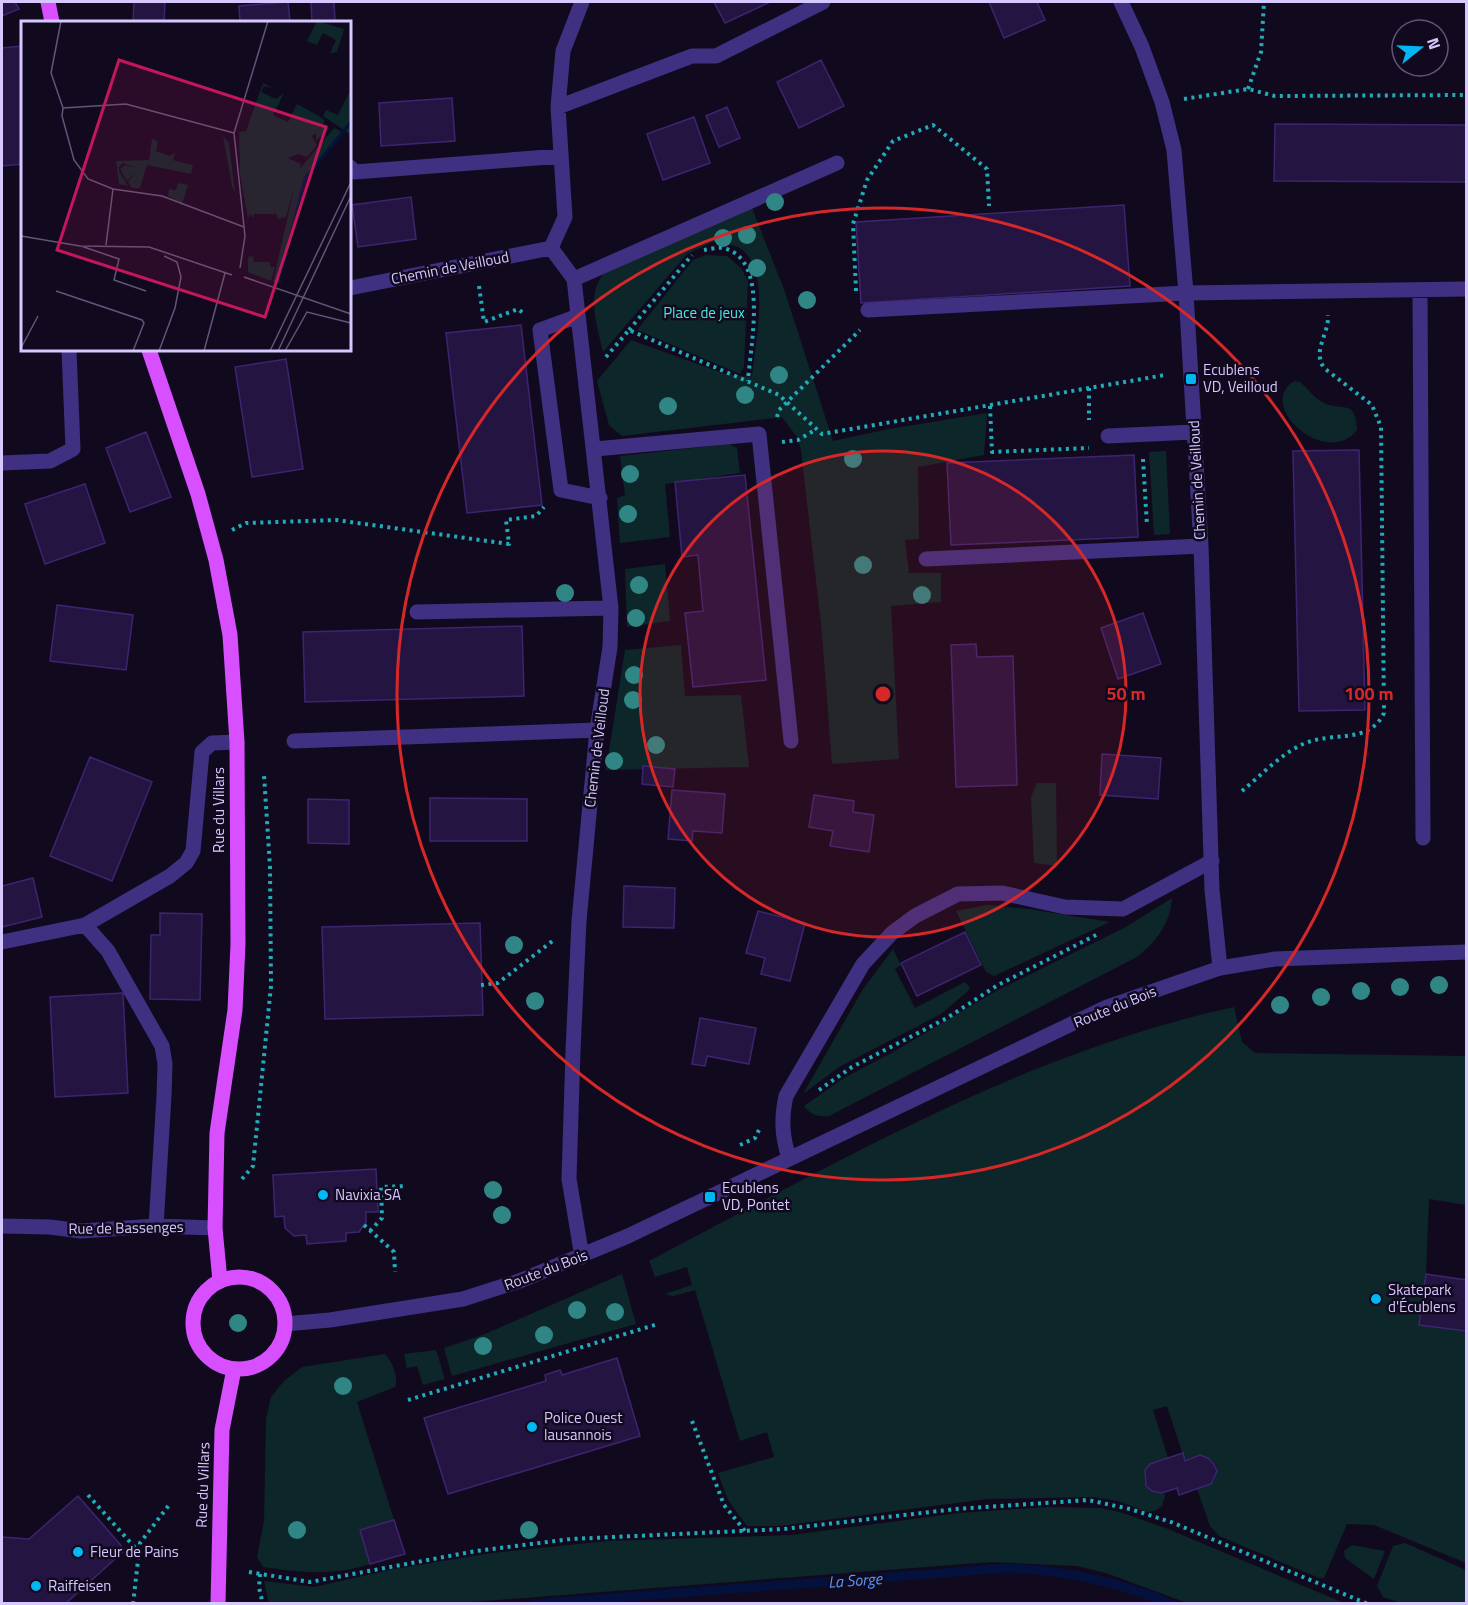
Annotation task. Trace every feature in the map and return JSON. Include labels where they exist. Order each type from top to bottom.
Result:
[{"type":"main road","points":[[48,2],[52,21]]},
{"type":"main road","name":"Rue du Villars","points":[[149,351],[198,494],[216,560],[230,635],[237,742],[238,944],[235,1010],[217,1133],[214,1228],[220,1281]]},
{"type":"main road","points":[[236,1276],[251,1278],[265,1284],[276,1295],[283,1308],[285,1324],[278,1348],[269,1358],[259,1365],[234,1369],[219,1365],[207,1356],[198,1344],[193,1329],[193,1314],[198,1300],[208,1288],[236,1276]]},
{"type":"main road","name":"Rue du Villars","points":[[218,1604],[222,1430],[234,1369]]},
{"type":"street","points":[[582,2],[563,51],[558,107],[565,217],[551,248],[574,279],[837,163]]},
{"type":"street","points":[[558,107],[692,56],[716,56],[823,2]]},
{"type":"street","name":"Chemin de Veilloud","points":[[1121,2],[1162,102],[1173,150],[1186,293],[1201,546],[1212,890],[1220,968]]},
{"type":"street","points":[[351,168],[355,172],[561,156]]},
{"type":"street","name":"Chemin de Veilloud","points":[[351,288],[551,248]]},
{"type":"street","name":"Chemin de Veilloud","points":[[574,279],[595,449],[611,608],[609,647],[597,730],[579,921],[572,1063],[569,1179],[582,1257]]},
{"type":"street","points":[[1420,290],[1423,838]]},
{"type":"street","points":[[868,310],[1186,293],[1467,290]]},
{"type":"street","points":[[578,316],[540,330],[561,490],[600,498]]},
{"type":"street","points":[[2,463],[50,461],[73,449],[69,351]]},
{"type":"street","points":[[1108,436],[1194,432]]},
{"type":"street","points":[[595,449],[759,434],[791,741]]},
{"type":"street","points":[[926,559],[1201,546]]},
{"type":"street","points":[[417,612],[611,608]]},
{"type":"street","points":[[294,741],[597,730]]},
{"type":"street","points":[[2,942],[85,925],[170,876],[186,863],[194,841],[201,755],[212,743],[237,742]]},
{"type":"street","points":[[789,1158],[782,1135],[782,1115],[786,1096],[863,964],[892,933],[915,916],[958,894],[1002,893],[1065,907],[1123,909],[1212,861]]},
{"type":"street","points":[[85,925],[108,951],[162,1046],[164,1096],[156,1226]]},
{"type":"street","name":"Route du Bois","points":[[285,1324],[330,1320],[463,1299],[582,1257],[1107,1007],[1220,968],[1275,959],[1467,952]]},
{"type":"street","name":"Rue de Bassenges","points":[[2,1226],[50,1227],[81,1231],[156,1226],[214,1228]]},
{"type":"path","points":[[1248,89],[1261,52],[1264,2]]},
{"type":"path","points":[[1162,102],[1248,89],[1275,96],[1467,94]]},
{"type":"path","points":[[856,285],[854,224],[867,180],[893,141],[933,125],[987,169],[989,206]]},
{"type":"path","points":[[586,381],[691,255],[723,248],[737,255],[752,276],[755,294],[748,381]]},
{"type":"path","points":[[478,282],[484,322],[518,309],[540,330]]},
{"type":"path","points":[[1242,791],[1301,745],[1333,736],[1365,733],[1374,728],[1384,713],[1381,427],[1372,405],[1319,362],[1320,344],[1328,326],[1328,306]]},
{"type":"path","points":[[777,418],[779,410],[858,333],[868,310]]},
{"type":"path","points":[[629,330],[779,395],[822,434],[1165,375]]},
{"type":"path","points":[[990,406],[992,452],[1097,447],[1108,436]]},
{"type":"path","points":[[798,440],[815,430]]},
{"type":"path","points":[[1142,434],[1148,548]]},
{"type":"path","points":[[231,530],[246,524],[336,520],[509,544],[506,520],[536,516],[561,490]]},
{"type":"path","points":[[242,1189],[242,1178],[253,1166],[271,986],[270,867],[263,764]]},
{"type":"path","points":[[782,1115],[852,1067],[947,1018],[999,985],[1106,930]]},
{"type":"path","points":[[481,985],[498,983],[563,933]]},
{"type":"path","points":[[370,1231],[382,1218],[381,1187],[406,1186]]},
{"type":"path","points":[[364,1226],[394,1252],[395,1272]]},
{"type":"path","points":[[408,1400],[658,1324]]},
{"type":"path","points":[[692,1421],[724,1505],[745,1531]]},
{"type":"path","points":[[88,1495],[139,1552]]},
{"type":"path","points":[[249,1572],[310,1581],[476,1551],[535,1544],[745,1531],[956,1509],[1088,1500],[1130,1509],[1171,1522],[1368,1604]]},
{"type":"path","points":[[133,1604],[140,1543],[169,1505]]},
{"type":"path","points":[[261,1574],[259,1588],[263,1604]]},
{"type":"green space","points":[[752,208],[785,292],[833,441],[987,413],[984,455],[918,467],[919,539],[905,540],[909,573],[941,573],[941,602],[891,606],[899,759],[832,764],[822,633],[801,450],[797,437],[782,417],[622,436],[609,425],[597,381],[631,340],[725,374],[752,377],[758,327],[759,288],[749,257],[738,247],[715,241],[687,254],[603,352],[594,299],[596,289],[606,271]]},
{"type":"green space","name":"Place de jeux","points":[[706,255],[727,256],[741,268],[748,281],[744,366],[740,374],[637,330],[693,260]]},
{"type":"green space","points":[[1294,381],[1300,382],[1322,402],[1351,410],[1356,420],[1357,430],[1344,440],[1329,442],[1314,438],[1300,430],[1289,418],[1283,405],[1284,392]]},
{"type":"green space","points":[[729,444],[737,448],[740,473],[665,484],[670,537],[620,543],[617,498],[625,495],[620,456]]},
{"type":"green space","points":[[1166,451],[1170,534],[1154,535],[1149,452]]},
{"type":"green space","points":[[665,564],[670,621],[627,627],[625,569]]},
{"type":"green space","points":[[681,645],[685,696],[741,695],[749,767],[606,770],[625,650]]},
{"type":"green space","points":[[1037,783],[1056,783],[1057,866],[1034,863],[1031,797]]},
{"type":"green space","points":[[1172,898],[1171,907],[1161,932],[1135,958],[829,1116],[815,1115],[804,1106],[844,1078],[895,1051],[998,990],[1126,927]]},
{"type":"green space","points":[[987,905],[1110,922],[994,976],[986,972],[956,911]]},
{"type":"green space","points":[[893,949],[901,965],[895,969],[915,1008],[965,982],[970,987],[968,991],[941,1014],[839,1067],[803,1094],[863,989]]},
{"type":"green space","points":[[1234,1007],[1242,1042],[1255,1053],[1466,1056],[1466,1205],[1429,1199],[1426,1274],[1419,1324],[1466,1331],[1466,1563],[1374,1525],[1347,1524],[1324,1578],[1319,1578],[1219,1536],[1210,1526],[1197,1489],[1211,1484],[1217,1469],[1215,1464],[1207,1458],[1185,1461],[1167,1406],[1153,1410],[1168,1458],[1150,1464],[1145,1470],[1147,1484],[1165,1495],[1162,1506],[1155,1511],[1147,1512],[1118,1501],[1093,1497],[987,1499],[779,1526],[747,1526],[728,1500],[718,1473],[774,1457],[767,1432],[740,1441],[695,1290],[673,1296],[665,1294],[692,1285],[687,1267],[655,1277],[649,1261],[862,1149],[1006,1081],[1080,1052],[1156,1027]]},
{"type":"green space","points":[[622,1274],[636,1324],[452,1376],[444,1348],[485,1334]]},
{"type":"green space","points":[[436,1350],[445,1379],[423,1385],[417,1366],[407,1368],[404,1354]]},
{"type":"green space","points":[[385,1354],[394,1370],[395,1387],[357,1402],[394,1520],[360,1530],[370,1564],[330,1572],[291,1571],[263,1567],[257,1557],[264,1521],[266,1419],[271,1397],[284,1381],[302,1367]]},
{"type":"green space","points":[[1049,1507],[1101,1508],[1123,1513],[1168,1529],[1344,1603],[1187,1603],[1106,1573],[1077,1566],[991,1562],[458,1603],[269,1603],[264,1581],[314,1587],[394,1569],[492,1553],[608,1541],[791,1535],[959,1513]]},
{"type":"green space","points":[[1405,1543],[1466,1570],[1466,1603],[1401,1603],[1383,1597],[1377,1586],[1393,1546]]},
{"type":"green space","points":[[1352,1545],[1385,1551],[1374,1579],[1345,1558],[1344,1551]]},
{"type":"building","points":[[2,2],[15,2],[19,9],[2,16]]},
{"type":"building","points":[[134,2],[165,2],[164,21],[133,21]]},
{"type":"building","points":[[288,2],[290,21],[240,21],[239,6]]},
{"type":"building","points":[[311,2],[334,2],[335,21],[312,21]]},
{"type":"building","points":[[714,2],[770,2],[725,23]]},
{"type":"building","points":[[989,2],[1037,2],[1045,20],[1004,38]]},
{"type":"building","points":[[21,46],[21,164],[2,166],[2,48]]},
{"type":"building","points":[[821,60],[844,106],[799,128],[777,82]]},
{"type":"building","points":[[452,98],[455,141],[381,146],[379,103]]},
{"type":"building","points":[[727,107],[740,138],[719,147],[706,116]]},
{"type":"building","points":[[694,117],[710,163],[663,180],[647,134]]},
{"type":"building","points":[[1275,124],[1466,125],[1466,182],[1274,181]]},
{"type":"building","points":[[411,197],[416,239],[358,247],[352,205]]},
{"type":"building","points":[[1124,205],[1130,286],[861,303],[856,222]]},
{"type":"building","points":[[521,325],[542,505],[467,513],[446,333]]},
{"type":"building","points":[[286,359],[303,469],[252,477],[235,367]]},
{"type":"building","points":[[146,432],[171,497],[130,512],[106,448]]},
{"type":"building","points":[[1359,450],[1365,710],[1299,711],[1293,451]]},
{"type":"building","points":[[1134,455],[1138,537],[951,545],[947,463]]},
{"type":"building","points":[[745,475],[766,680],[693,687],[685,613],[703,611],[698,555],[682,557],[675,482]]},
{"type":"building","points":[[85,484],[105,543],[45,564],[25,504]]},
{"type":"building","points":[[57,605],[133,615],[126,670],[50,661]]},
{"type":"building","points":[[1143,613],[1161,664],[1118,679],[1101,628]]},
{"type":"building","points":[[522,626],[524,696],[305,702],[303,632]]},
{"type":"building","points":[[976,644],[977,657],[1013,656],[1017,785],[956,787],[951,645]]},
{"type":"building","points":[[1102,754],[1161,758],[1158,799],[1100,795]]},
{"type":"building","points":[[90,757],[152,782],[112,881],[50,856]]},
{"type":"building","points":[[643,766],[675,769],[673,787],[642,784]]},
{"type":"building","points":[[672,790],[725,794],[722,833],[693,831],[692,841],[668,839]]},
{"type":"building","points":[[814,795],[854,801],[853,812],[874,815],[869,852],[830,846],[833,831],[809,827]]},
{"type":"building","points":[[430,798],[527,799],[527,841],[430,841]]},
{"type":"building","points":[[308,799],[349,800],[349,844],[308,843]]},
{"type":"building","points":[[33,878],[42,917],[2,927],[2,886]]},
{"type":"building","points":[[624,886],[675,888],[674,928],[623,927]]},
{"type":"building","points":[[758,911],[805,923],[790,981],[761,974],[765,958],[746,953]]},
{"type":"building","points":[[160,913],[202,914],[200,1000],[150,999],[151,935],[160,935]]},
{"type":"building","points":[[480,923],[483,1015],[325,1019],[322,927]]},
{"type":"building","points":[[965,932],[981,965],[917,996],[901,963]]},
{"type":"building","points":[[123,993],[128,1093],[55,1097],[50,997]]},
{"type":"building","points":[[700,1018],[756,1028],[749,1064],[707,1056],[705,1066],[692,1064]]},
{"type":"building","points":[[376,1169],[378,1212],[366,1212],[366,1222],[359,1232],[346,1233],[346,1241],[307,1244],[306,1235],[294,1236],[285,1228],[284,1216],[275,1217],[273,1175]]},
{"type":"building","points":[[1426,1274],[1466,1280],[1466,1331],[1419,1325]]},
{"type":"building","name":"Police Ouest lausannois","points":[[617,1358],[640,1436],[448,1494],[424,1418],[546,1381],[545,1375],[560,1370],[562,1375]]},
{"type":"building","points":[[1183,1453],[1185,1461],[1200,1455],[1208,1458],[1214,1464],[1217,1471],[1211,1484],[1179,1495],[1177,1488],[1162,1493],[1152,1491],[1146,1486],[1145,1470],[1150,1464]]},
{"type":"building","points":[[78,1496],[125,1550],[65,1604],[2,1604],[2,1537],[29,1539]]},
{"type":"building","points":[[394,1520],[405,1554],[370,1564],[360,1530]]},
{"type":"waterway","name":"La Sorge","points":[[534,1604],[1008,1568],[1091,1578],[1131,1589],[1171,1604]]},
{"type":"place","name":"Ecublens VD, Veilloud","points":[[1191,379]]},
{"type":"place","name":"Navixia SA","points":[[323,1195]]},
{"type":"place","name":"Ecublens VD, Pontet","points":[[710,1197]]},
{"type":"place","name":"Skatepark d'Écublens","points":[[1376,1299]]},
{"type":"place","name":"Police Ouest lausannois","points":[[532,1427]]},
{"type":"place","name":"Fleur de Pains","points":[[78,1552]]},
{"type":"place","name":"Raiffeisen","points":[[36,1586]]}]
